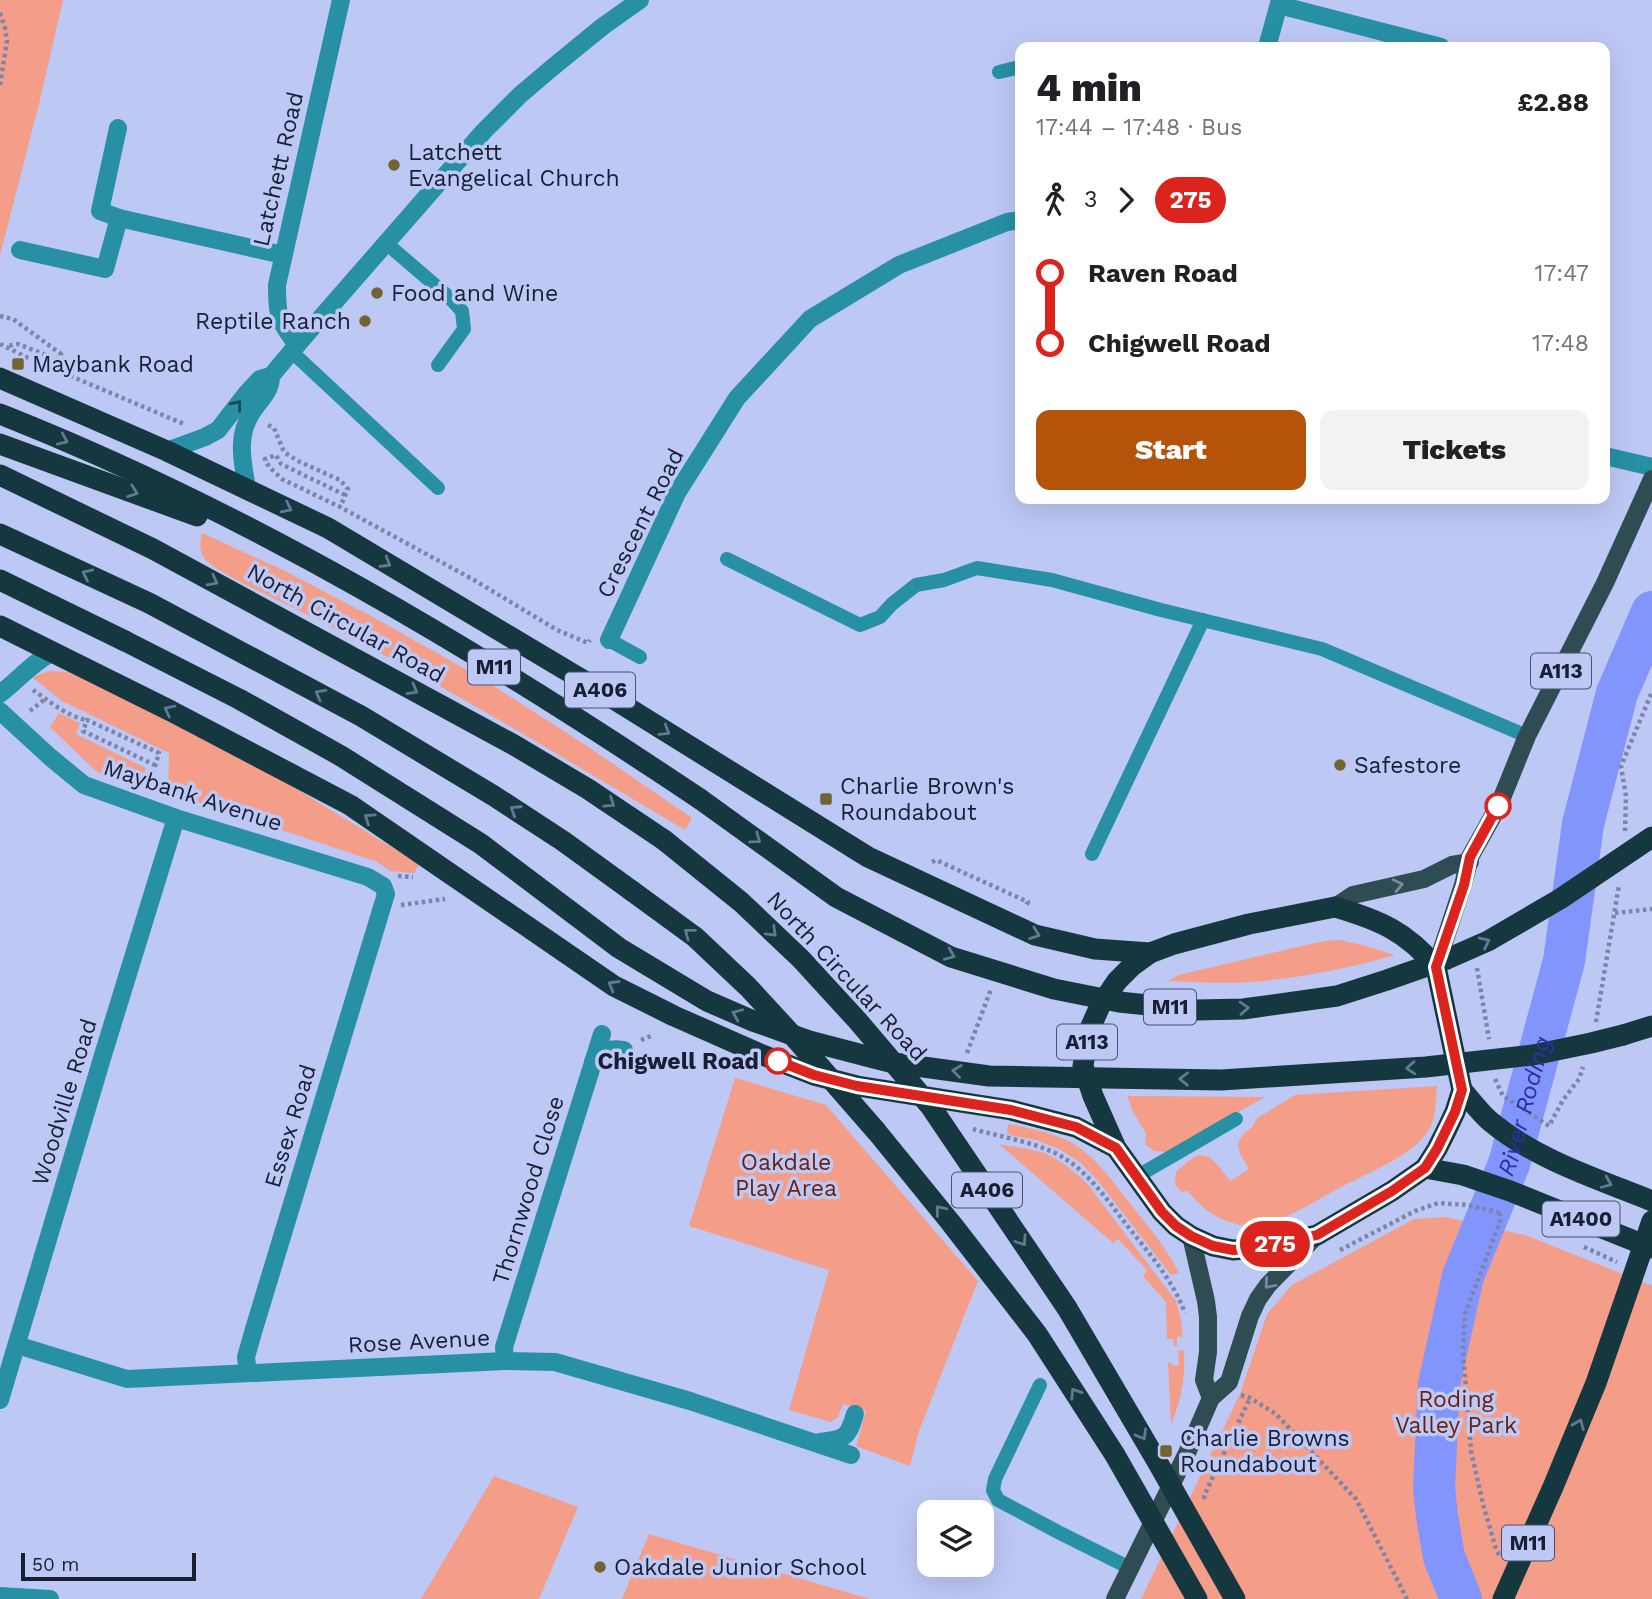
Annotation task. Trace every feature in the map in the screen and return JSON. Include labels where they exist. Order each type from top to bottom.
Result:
[{"type":"highway","name":"A406","points":[[0,378],[167,451],[328,528],[596,688],[869,857],[1035,935],[1095,949],[1150,953]]},
{"type":"highway","name":"M11","points":[[0,414],[120,465],[281,544],[452,641],[629,751],[836,897],[951,957],[1054,989],[1119,1002],[1196,1010],[1243,1009],[1338,996],[1387,981],[1488,941],[1560,899],[1652,837]]},
{"type":"highway","points":[[0,444],[255,540],[281,544]]},
{"type":"highway","name":"North Circular Road","points":[[0,475],[153,549],[478,725],[588,789],[664,840],[741,902],[802,960],[931,1107],[1067,1308],[1235,1599]]},
{"type":"highway","name":"A406","points":[[0,534],[149,603],[361,716],[564,841],[695,937],[795,1038],[877,1132],[1037,1334],[1115,1455],[1197,1599]]},
{"type":"highway","points":[[0,580],[239,699],[341,756],[481,844],[619,948],[707,1001],[809,1041],[894,1063],[989,1076],[1221,1080],[1426,1067],[1533,1055],[1652,1026]]},
{"type":"highway","points":[[0,626],[350,805],[614,986],[674,1016],[814,1075],[857,1086],[1011,1110],[1076,1127],[1116,1148]]},
{"type":"highway","name":"A113","points":[[1436,967],[1407,937],[1368,916],[1335,907],[1249,924],[1174,944],[1150,953],[1117,981],[1100,1006],[1088,1033],[1083,1066],[1116,1148],[1162,1212],[1191,1236],[1213,1246],[1233,1250],[1260,1248],[1317,1235],[1392,1191],[1425,1168],[1447,1129],[1462,1090]]},
{"type":"highway","points":[[1436,967],[1462,1090]]},
{"type":"highway","name":"A1400","points":[[1462,1090],[1490,1121],[1527,1146],[1652,1201]]},
{"type":"highway","name":"A1400","points":[[1425,1168],[1463,1175],[1510,1191],[1652,1248]]},
{"type":"highway","name":"M11","points":[[1503,1599],[1596,1383],[1652,1221]]},
{"type":"main road","name":"A113","points":[[1436,967],[1464,885],[1470,857],[1499,805],[1527,736],[1605,583],[1652,479]]},
{"type":"main road","name":"A113","points":[[1335,907],[1353,895],[1424,879],[1452,865],[1469,862]]},
{"type":"main road","name":"A113","points":[[1115,1599],[1212,1398],[1229,1382],[1258,1298],[1317,1235]]},
{"type":"main road","points":[[1191,1236],[1206,1301],[1208,1352],[1204,1380],[1212,1398]]},
{"type":"street","name":"Latchett Road","points":[[294,348],[280,323],[277,285],[341,0]]},
{"type":"street","points":[[167,451],[218,430],[260,379],[271,376],[484,131],[520,95],[639,0]]},
{"type":"street","points":[[1268,42],[1279,2],[1423,42]]},
{"type":"street","points":[[118,128],[100,211],[119,218],[283,255]]},
{"type":"street","points":[[20,250],[105,269],[119,218]]},
{"type":"street","name":"Crescent Road","points":[[600,639],[677,494],[737,398],[810,320],[899,265],[1015,221]]},
{"type":"street","points":[[247,489],[241,450],[243,433],[249,416],[271,387],[271,376]]},
{"type":"street","points":[[1610,457],[1652,467]]},
{"type":"street","points":[[0,694],[40,659],[53,652]]},
{"type":"street","name":"Maybank Avenue","points":[[0,712],[84,785],[176,818],[368,877],[393,896]]},
{"type":"street","name":"Woodville Road","points":[[0,1400],[176,818]]},
{"type":"street","name":"Essex Road","points":[[248,1373],[246,1357],[254,1329],[393,896]]},
{"type":"street","name":"Thornwood Close","points":[[505,1362],[504,1348],[602,1034]]},
{"type":"street","points":[[593,1062],[604,1052],[614,1048],[624,1050]]},
{"type":"street","name":"Rose Avenue","points":[[16,1345],[127,1379],[555,1362],[690,1401],[850,1455]]},
{"type":"street","points":[[817,1443],[839,1440],[850,1431],[855,1414]]},
{"type":"street","points":[[0,1596],[50,1599]]},
{"type":"lane","points":[[999,72],[1015,68]]},
{"type":"lane","points":[[386,243],[462,311],[464,329],[438,365]]},
{"type":"lane","points":[[294,348],[438,488]]},
{"type":"lane","points":[[727,559],[860,625],[880,617],[916,585],[944,580],[976,568],[1052,580],[1322,649],[1527,736]]},
{"type":"lane","points":[[1092,854],[1203,620]]},
{"type":"lane","points":[[600,639],[640,657]]},
{"type":"lane","points":[[1136,1177],[1236,1119]]},
{"type":"lane","points":[[1040,1385],[995,1479],[993,1490],[998,1500],[1130,1568]]},
{"type":"path","points":[[0,13],[7,41],[0,85]]},
{"type":"path","points":[[0,316],[13,320],[61,354],[57,359],[18,344],[6,347]]},
{"type":"path","points":[[0,344],[193,428]]},
{"type":"path","points":[[262,421],[274,428],[284,452],[340,480],[348,489],[340,507]]},
{"type":"path","points":[[345,495],[281,464],[276,455],[265,458],[269,467],[282,479],[340,507],[474,580],[557,630],[588,643],[600,639]]},
{"type":"path","points":[[1625,837],[1626,796],[1621,766],[1652,692]]},
{"type":"path","points":[[26,714],[45,698],[59,708],[159,753],[146,797]]},
{"type":"path","points":[[87,720],[83,731],[155,765]]},
{"type":"path","points":[[936,860],[1028,902]]},
{"type":"path","points":[[1594,1029],[1620,875]]},
{"type":"path","points":[[393,896],[401,905],[445,899]]},
{"type":"path","points":[[1615,913],[1652,909]]},
{"type":"path","points":[[1477,967],[1490,1045]]},
{"type":"path","points":[[964,1060],[993,982]]},
{"type":"path","points":[[1494,1077],[1503,1096],[1549,1126],[1563,1100],[1579,1079],[1583,1066]]},
{"type":"path","points":[[967,1127],[1046,1148],[1066,1159],[1093,1182],[1167,1277],[1185,1311],[1187,1322]]},
{"type":"path","points":[[1329,1255],[1415,1211],[1438,1203],[1468,1205],[1500,1213],[1500,1222],[1465,1314],[1463,1352],[1471,1451],[1483,1504],[1496,1549],[1502,1559]]},
{"type":"path","points":[[1578,1244],[1628,1266]]},
{"type":"path","points":[[1236,1393],[1276,1414],[1356,1499],[1407,1599]]},
{"type":"path","points":[[1204,1496],[1250,1398]]},
{"type":"green space","points":[[0,0],[63,0],[0,255]]},
{"type":"green space","points":[[202,533],[283,570],[481,678],[692,818],[685,830],[399,663],[221,571],[202,555]]},
{"type":"green space","points":[[50,671],[69,672],[231,749],[419,864],[414,873],[390,871],[377,862],[168,792],[169,753],[62,701],[32,677]]},
{"type":"green space","points":[[59,713],[80,723],[76,734],[146,768],[141,785],[97,772],[50,727]]},
{"type":"green space","points":[[1340,940],[1395,955],[1359,965],[1269,980],[1230,983],[1168,981],[1179,975],[1310,944]]},
{"type":"green space","name":"Oakdale Play Area","points":[[735,1078],[826,1105],[978,1281],[919,1431],[910,1466],[856,1446],[866,1411],[843,1404],[838,1417],[831,1422],[789,1410],[829,1270],[689,1226]]},
{"type":"green space","points":[[1437,1086],[1430,1128],[1412,1148],[1382,1167],[1278,1220],[1257,1225],[1228,1221],[1202,1206],[1188,1191],[1181,1192],[1175,1184],[1176,1172],[1200,1155],[1212,1159],[1230,1181],[1249,1169],[1239,1151],[1241,1138],[1256,1119],[1295,1095]]},
{"type":"green space","points":[[1127,1096],[1265,1097],[1165,1152],[1154,1151],[1145,1144],[1146,1133]]},
{"type":"green space","points":[[1008,1124],[1059,1137],[1090,1156],[1149,1228],[1179,1273],[1171,1275],[1081,1163],[1059,1149],[1036,1140],[1010,1135],[1007,1132]]},
{"type":"green space","points":[[999,1144],[1044,1153],[1068,1167],[1089,1186],[1176,1301],[1183,1337],[1177,1336],[1177,1346],[1174,1346],[1173,1339],[1167,1339],[1166,1302],[1143,1276],[1147,1270],[1118,1239],[1113,1243]]},
{"type":"green space","name":"Roding Valley Park","points":[[1445,1217],[1528,1236],[1652,1286],[1652,1599],[1141,1599],[1240,1394],[1267,1314],[1292,1285],[1414,1219]]},
{"type":"green space","points":[[1184,1350],[1182,1388],[1171,1425],[1168,1363],[1179,1365],[1178,1351]]},
{"type":"green space","points":[[494,1476],[578,1507],[539,1599],[421,1599]]},
{"type":"green space","points":[[649,1534],[870,1599],[622,1599]]},
{"type":"waterway","name":"River Roding","points":[[1461,1599],[1444,1557],[1434,1487],[1439,1384],[1463,1276],[1509,1164],[1564,961],[1583,824],[1617,693],[1652,612]]},
{"type":"bus line","name":"275","points":[[778,1061],[814,1075],[857,1086],[1011,1110],[1076,1127],[1116,1148],[1162,1212],[1191,1236],[1213,1246],[1233,1250],[1260,1248],[1317,1235],[1392,1191],[1425,1168],[1455,1112],[1462,1090],[1436,967],[1464,885],[1470,857],[1498,806]]},
{"type":"place","name":"Latchett Evangelical Church","points":[[394,165]]},
{"type":"place","name":"Food and Wine","points":[[377,293]]},
{"type":"place","name":"Reptile Ranch","points":[[365,321]]},
{"type":"place","name":"Maybank Road","points":[[18,364]]},
{"type":"place","name":"Safestore","points":[[1340,765]]},
{"type":"place","name":"Charlie Brown's Roundabout","points":[[826,799]]},
{"type":"place","name":"Chigwell Road","points":[[778,1061]]},
{"type":"place","name":"Charlie Browns Roundabout","points":[[1166,1451]]},
{"type":"place","name":"Oakdale Junior School","points":[[600,1567]]}]
